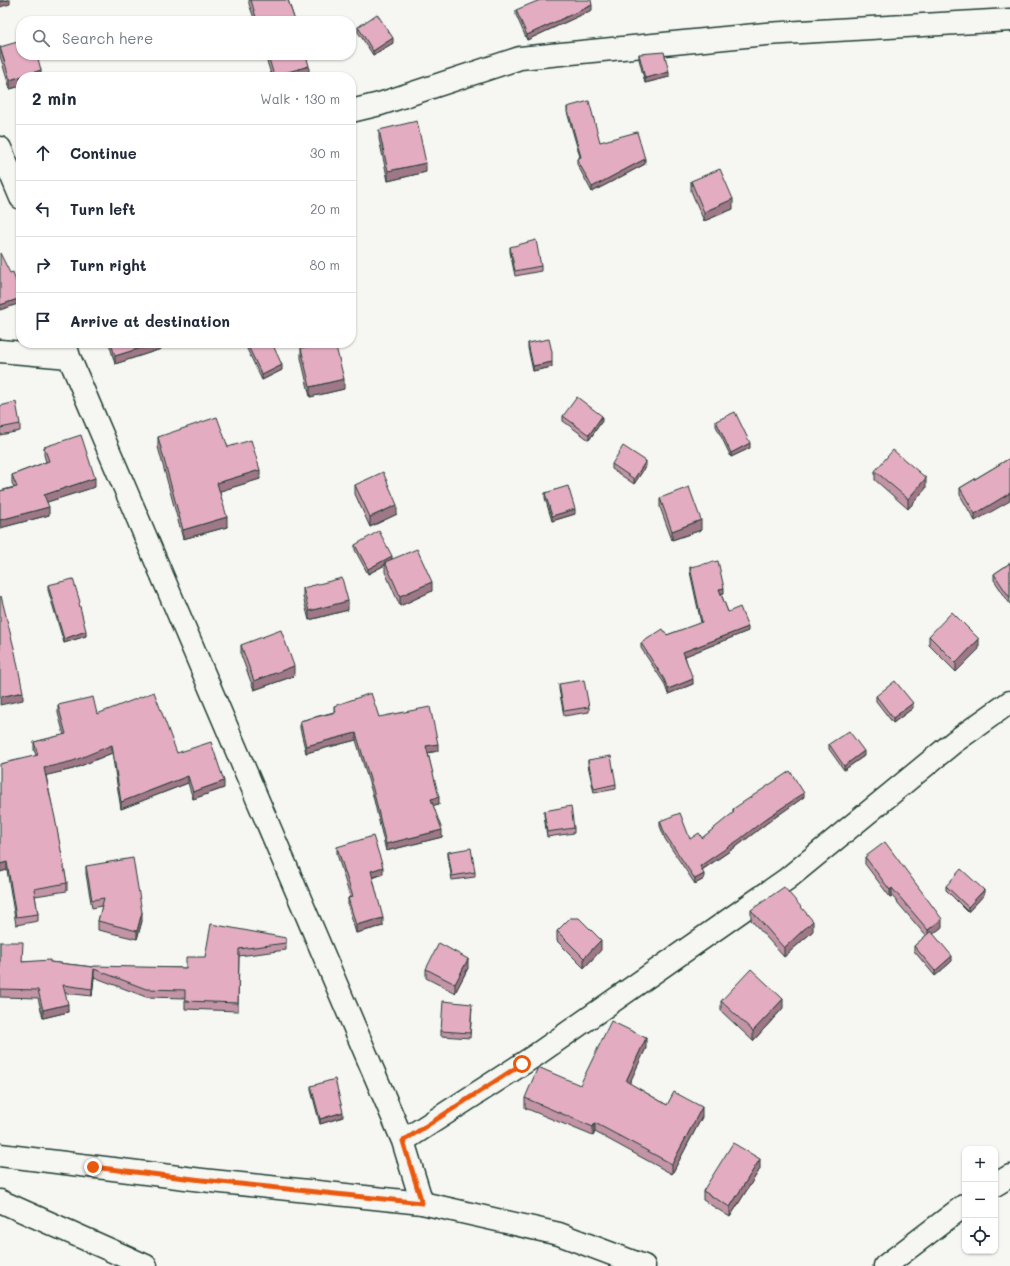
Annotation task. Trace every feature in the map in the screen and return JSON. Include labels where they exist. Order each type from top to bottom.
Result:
[{"type":"street","points":[[356,110],[380,104],[520,58],[766,34],[1010,20]]},
{"type":"street","points":[[0,148],[16,186]]},
{"type":"street","points":[[0,351],[68,350],[403,1141],[422,1203]]},
{"type":"street","points":[[403,1141],[536,1055],[787,879],[954,742],[1010,702]]},
{"type":"street","points":[[0,1155],[202,1180],[422,1203],[559,1234],[644,1266]]},
{"type":"street","points":[[998,1183],[1010,1176]]},
{"type":"street","points":[[0,1201],[146,1266]]},
{"type":"street","points":[[885,1266],[962,1207]]},
{"type":"building","points":[[251,0],[288,0],[293,16],[256,16]]},
{"type":"building","points":[[541,0],[591,0],[592,5],[527,35],[516,10]]},
{"type":"building","points":[[377,14],[393,38],[373,51],[358,27]]},
{"type":"building","points":[[16,42],[16,60],[38,60],[41,70],[35,72],[16,72],[16,78],[10,80],[0,47]]},
{"type":"building","points":[[664,52],[669,72],[645,78],[639,54]]},
{"type":"building","points":[[269,60],[307,60],[309,66],[288,72],[273,72]]},
{"type":"building","points":[[589,101],[600,142],[637,132],[645,159],[592,187],[577,159],[581,157],[567,107]]},
{"type":"building","points":[[417,121],[426,163],[388,171],[379,130]]},
{"type":"building","points":[[720,169],[733,199],[704,212],[691,181]]},
{"type":"building","points":[[536,240],[541,266],[515,271],[510,247]]},
{"type":"building","points":[[0,253],[10,273],[13,272],[16,282],[16,300],[0,305]]},
{"type":"building","points":[[549,339],[552,352],[552,362],[533,366],[528,343]]},
{"type":"building","points":[[113,348],[141,348],[115,356]]},
{"type":"building","points":[[249,348],[274,348],[282,365],[262,375]]},
{"type":"building","points":[[301,348],[336,348],[344,379],[310,387]]},
{"type":"building","points":[[577,397],[602,416],[589,435],[563,416]]},
{"type":"building","points":[[16,402],[20,424],[0,428],[0,406]]},
{"type":"building","points":[[735,412],[750,443],[731,453],[716,421]]},
{"type":"building","points":[[217,417],[228,447],[251,440],[260,470],[217,483],[227,517],[183,530],[158,437]]},
{"type":"building","points":[[81,435],[95,478],[44,495],[49,507],[0,520],[0,491],[17,487],[12,475],[49,461],[44,447]]},
{"type":"building","points":[[623,446],[646,461],[634,479],[612,464]]},
{"type":"building","points":[[893,450],[926,478],[908,499],[875,471]]},
{"type":"building","points":[[1010,458],[1010,493],[975,514],[960,488]]},
{"type":"building","points":[[383,472],[397,505],[370,517],[355,485]]},
{"type":"building","points":[[568,486],[575,509],[552,516],[545,493]]},
{"type":"building","points":[[689,487],[701,520],[672,531],[660,498]]},
{"type":"building","points":[[379,531],[392,556],[368,569],[355,545]]},
{"type":"building","points":[[417,549],[432,582],[400,596],[385,562]]},
{"type":"building","points":[[718,561],[724,588],[719,589],[728,612],[740,607],[748,627],[683,652],[693,679],[668,689],[664,679],[641,643],[663,629],[667,635],[702,622],[690,567]]},
{"type":"building","points":[[1010,563],[1010,598],[994,574]]},
{"type":"building","points":[[342,578],[348,601],[309,611],[303,588]]},
{"type":"building","points":[[73,579],[80,602],[86,631],[64,639],[48,585]]},
{"type":"building","points":[[1,596],[23,692],[0,697],[0,597]]},
{"type":"building","points":[[952,612],[979,639],[956,663],[929,636]]},
{"type":"building","points":[[281,630],[294,666],[254,681],[241,645]]},
{"type":"building","points":[[584,680],[589,707],[564,711],[559,684]]},
{"type":"building","points":[[895,681],[913,703],[893,718],[876,696]]},
{"type":"building","points":[[154,692],[177,753],[211,742],[224,781],[193,792],[188,776],[121,802],[112,745],[73,761],[44,768],[67,883],[34,889],[38,914],[16,917],[7,862],[0,864],[0,764],[38,755],[34,742],[66,734],[58,705],[93,697],[97,714]]},
{"type":"building","points":[[371,693],[379,717],[430,707],[438,744],[426,746],[439,797],[431,799],[442,830],[386,844],[373,789],[356,733],[306,746],[300,721],[336,712],[334,706]]},
{"type":"building","points":[[849,731],[864,751],[844,766],[829,744]]},
{"type":"building","points":[[611,756],[616,784],[594,789],[588,760]]},
{"type":"building","points":[[790,771],[804,793],[700,866],[704,874],[695,879],[665,834],[660,821],[680,813],[690,839],[699,833],[702,838],[734,812],[733,809]]},
{"type":"building","points":[[571,806],[574,828],[547,832],[544,811]]},
{"type":"building","points":[[373,836],[383,867],[371,871],[383,918],[356,925],[348,898],[353,897],[337,847]]},
{"type":"building","points":[[885,842],[942,919],[928,930],[892,888],[890,890],[865,857]]},
{"type":"building","points":[[471,848],[475,872],[452,876],[448,852]]},
{"type":"building","points":[[133,858],[142,912],[137,931],[98,921],[104,898],[92,900],[86,866]]},
{"type":"building","points":[[961,869],[984,890],[968,907],[946,886]]},
{"type":"building","points":[[784,887],[813,921],[784,948],[751,910]]},
{"type":"building","points":[[570,918],[579,918],[601,940],[584,958],[557,931]]},
{"type":"building","points":[[211,924],[286,938],[286,943],[239,949],[238,1003],[185,1001],[185,990],[146,989],[94,969],[92,989],[63,985],[68,1004],[43,1010],[38,990],[0,989],[0,942],[23,942],[22,962],[50,960],[50,962],[93,967],[186,968],[186,957],[205,957]]},
{"type":"building","points":[[931,931],[952,956],[935,971],[914,946]]},
{"type":"building","points":[[439,943],[468,959],[455,984],[426,969]]},
{"type":"building","points":[[751,969],[783,999],[753,1031],[721,1001]]},
{"type":"building","points":[[443,1001],[472,1004],[470,1033],[441,1031]]},
{"type":"building","points":[[611,1021],[646,1038],[626,1081],[667,1105],[674,1092],[702,1107],[672,1164],[595,1123],[593,1127],[525,1098],[538,1067],[580,1085]]},
{"type":"building","points":[[335,1079],[343,1112],[320,1119],[311,1086]]},
{"type":"building","points":[[733,1143],[760,1159],[730,1207],[703,1191]]},
{"type":"route","points":[[93,1167],[422,1203],[403,1141],[522,1064]]}]
